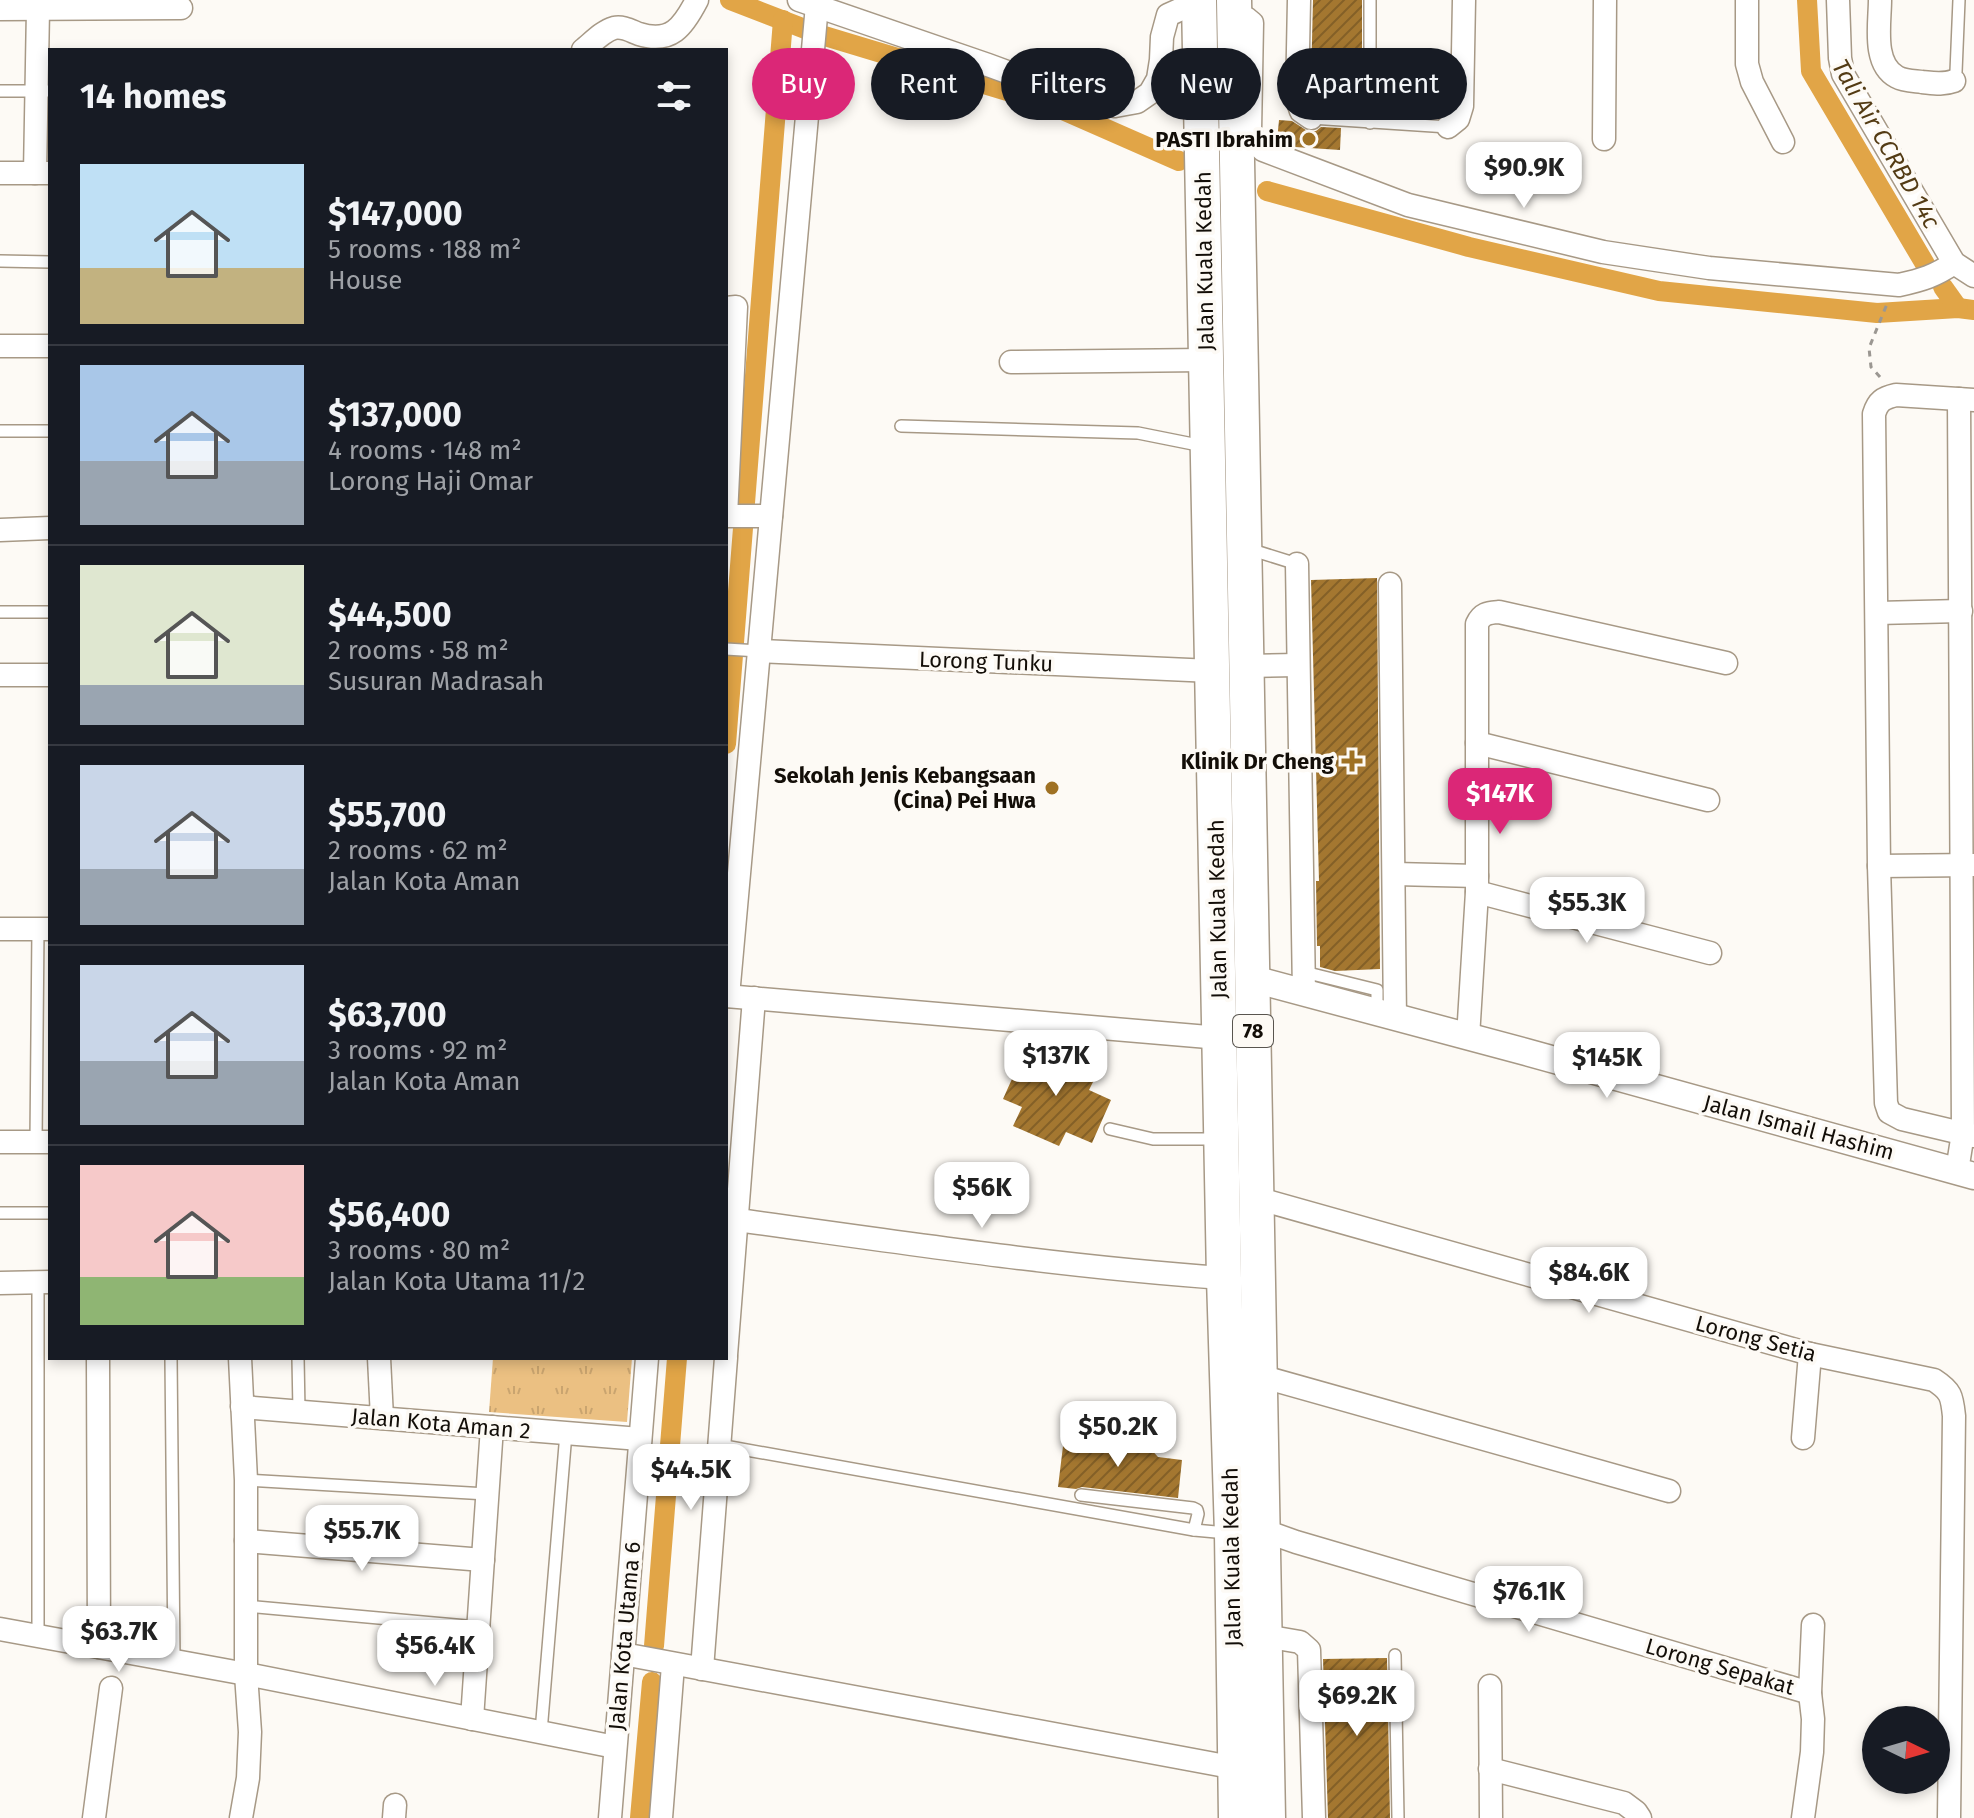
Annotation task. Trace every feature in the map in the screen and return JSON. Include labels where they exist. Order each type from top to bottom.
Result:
[{"type":"main road","name":"Jalan Kuala Kedah","points":[[1199,0],[1224,1278],[1247,1532],[1251,1771],[1268,1818]]},
{"type":"main road","name":"Jalan Kuala Kedah","points":[[1234,9],[1260,1376],[1247,1532],[1265,1636],[1251,1771],[1236,1818]]},
{"type":"street","points":[[585,48],[614,28],[625,28],[654,37],[671,34],[683,24],[697,0]]},
{"type":"street","points":[[742,516],[827,11],[1078,98],[1115,106],[1137,102],[1150,93],[1158,79],[1162,37],[1168,15],[1199,0]]},
{"type":"street","points":[[1298,48],[1299,0]]},
{"type":"street","points":[[1448,127],[1458,119],[1462,106],[1464,0]]},
{"type":"street","points":[[1604,139],[1605,0]]},
{"type":"street","points":[[1747,0],[1747,64],[1752,82],[1783,142]]},
{"type":"street","points":[[1838,0],[1843,74],[1954,263],[1974,276]]},
{"type":"street","points":[[1880,0],[1880,48],[1886,66],[1896,77],[1945,84],[1954,81]]},
{"type":"street","points":[[0,9],[181,8]]},
{"type":"street","points":[[0,173],[42,173],[43,91],[38,9]]},
{"type":"street","points":[[1234,9],[1252,23],[1250,131],[1254,141],[1263,150],[1408,205],[1603,252],[1709,268],[1899,285],[1937,275],[1954,263]]},
{"type":"street","points":[[728,308],[736,307],[742,516],[750,651],[728,981]]},
{"type":"street","points":[[0,346],[48,346]]},
{"type":"street","points":[[1011,362],[1205,360]]},
{"type":"street","points":[[1965,1174],[1969,1134],[1968,650],[1961,611],[1966,399],[1896,395],[1885,397],[1877,404],[1874,414],[1879,866],[1886,1103],[1889,1112],[1902,1119],[1969,1134]]},
{"type":"street","points":[[0,530],[48,528]]},
{"type":"street","points":[[1297,564],[1304,982]]},
{"type":"street","points":[[1386,1015],[1395,874],[1390,584]]},
{"type":"street","points":[[1877,613],[1961,611]]},
{"type":"street","points":[[1468,1037],[1477,884],[1477,624],[1480,617],[1499,612],[1726,663]]},
{"type":"street","name":"Lorong Tunku","points":[[750,651],[1212,671]]},
{"type":"street","points":[[1246,666],[1297,665]]},
{"type":"street","points":[[0,675],[48,675]]},
{"type":"street","points":[[1477,743],[1708,800]]},
{"type":"street","points":[[1879,866],[1968,865]]},
{"type":"street","points":[[1395,874],[1477,884],[1710,953]]},
{"type":"street","points":[[0,929],[44,929]]},
{"type":"street","name":"Jalan Ismail Hashim","points":[[1253,979],[1304,982],[1386,1015],[1965,1174]]},
{"type":"street","points":[[728,996],[1220,1038]]},
{"type":"street","points":[[728,1332],[754,998]]},
{"type":"street","points":[[0,1142],[43,1142]]},
{"type":"street","name":"Lorong Setia","points":[[1256,1198],[1810,1354],[1934,1380],[1947,1388],[1954,1416],[1949,1818]]},
{"type":"street","points":[[737,1220],[1075,1265],[1224,1278]]},
{"type":"street","points":[[0,1283],[44,1282]]},
{"type":"street","points":[[1803,1438],[1810,1354]]},
{"type":"street","points":[[98,1360],[99,1647]]},
{"type":"street","points":[[240,1360],[246,1480],[246,1674],[250,1732],[248,1778],[241,1818]]},
{"type":"street","points":[[379,1360],[382,1418]]},
{"type":"street","name":"Jalan Kota Utama 6","points":[[610,1818],[647,1360]]},
{"type":"street","points":[[702,1669],[726,1360]]},
{"type":"street","points":[[1260,1376],[1669,1491]]},
{"type":"street","name":"Jalan Kota Aman 2","points":[[242,1407],[640,1439]]},
{"type":"street","points":[[472,1719],[492,1427]]},
{"type":"street","name":"Lorong Sepakat","points":[[1247,1532],[1296,1542],[1810,1693]]},
{"type":"street","points":[[246,1541],[483,1560]]},
{"type":"street","points":[[1803,1818],[1812,1752],[1810,1693],[1813,1625]]},
{"type":"street","points":[[0,1629],[615,1747]]},
{"type":"street","points":[[1265,1636],[1300,1642],[1309,1650],[1314,1818]]},
{"type":"street","points":[[623,1654],[1251,1771]]},
{"type":"street","points":[[661,1818],[673,1665]]},
{"type":"street","points":[[1490,1686],[1491,1818]]},
{"type":"street","points":[[94,1818],[111,1688]]},
{"type":"street","points":[[1490,1769],[1624,1803],[1640,1818]]},
{"type":"lane","points":[[1370,0],[1370,123]]},
{"type":"lane","points":[[1954,81],[1959,0]]},
{"type":"lane","points":[[0,91],[43,91]]},
{"type":"lane","points":[[1335,120],[1448,127]]},
{"type":"lane","points":[[0,261],[48,262]]},
{"type":"lane","points":[[901,426],[1138,433],[1207,447]]},
{"type":"lane","points":[[0,431],[48,431]]},
{"type":"lane","points":[[1244,547],[1297,564]]},
{"type":"lane","points":[[0,612],[48,612]]},
{"type":"lane","points":[[728,649],[750,651]]},
{"type":"lane","points":[[43,1142],[44,929]]},
{"type":"lane","points":[[1110,1129],[1153,1139],[1221,1139]]},
{"type":"lane","points":[[0,1213],[48,1213]]},
{"type":"lane","points":[[38,1635],[44,1282]]},
{"type":"lane","points":[[171,1360],[174,1660]]},
{"type":"lane","points":[[298,1360],[299,1411]]},
{"type":"lane","points":[[541,1732],[566,1433]]},
{"type":"lane","points":[[719,1445],[1194,1530],[1247,1532]]},
{"type":"lane","points":[[246,1480],[487,1494]]},
{"type":"lane","points":[[1081,1495],[1193,1508],[1198,1514],[1194,1530]]},
{"type":"lane","points":[[246,1606],[478,1627]]},
{"type":"lane","points":[[1395,1655],[1398,1818]]},
{"type":"path","points":[[1890,295],[1869,348],[1871,367],[1896,395]]},
{"type":"green space","points":[[493,1360],[632,1360],[627,1422],[489,1412]]},
{"type":"building","points":[[1313,0],[1362,0],[1362,48],[1312,48]]},
{"type":"building","name":"PASTI Ibrahim","points":[[1279,120],[1292,121],[1309,132],[1321,127],[1341,128],[1340,150],[1295,147],[1277,141]]},
{"type":"building","points":[[1377,578],[1380,969],[1335,971],[1320,967],[1320,946],[1317,946],[1316,881],[1319,881],[1311,580]]},
{"type":"building","points":[[1051,1048],[1099,1070],[1089,1090],[1111,1100],[1092,1143],[1066,1132],[1059,1146],[1013,1126],[1022,1107],[1003,1099],[1025,1050],[1046,1059]]},
{"type":"building","points":[[1064,1438],[1149,1447],[1158,1457],[1182,1460],[1178,1498],[1058,1487]]},
{"type":"building","points":[[1387,1658],[1390,1818],[1328,1818],[1323,1659]]},
{"type":"waterway","points":[[730,0],[818,34],[1047,103],[1179,161]]},
{"type":"waterway","name":"Tali Air CCRBD 14c","points":[[1807,0],[1811,71],[1925,264]]},
{"type":"waterway","points":[[728,719],[783,20]]},
{"type":"waterway","points":[[1267,191],[1469,247],[1659,291],[1877,313],[1958,308],[1974,310]]},
{"type":"waterway","name":"Tali Air CCRBD 14c","points":[[1943,287],[1958,308]]},
{"type":"waterway","points":[[654,1646],[677,1360]]},
{"type":"waterway","points":[[640,1818],[652,1682]]},
{"type":"place","name":"PASTI Ibrahim","points":[[1309,139]]},
{"type":"place","name":"Klinik Dr Cheng","points":[[1352,761]]},
{"type":"place","name":"Sekolah Jenis Kebangsaan (Cina) Pei Hwa","points":[[1052,788]]}]
